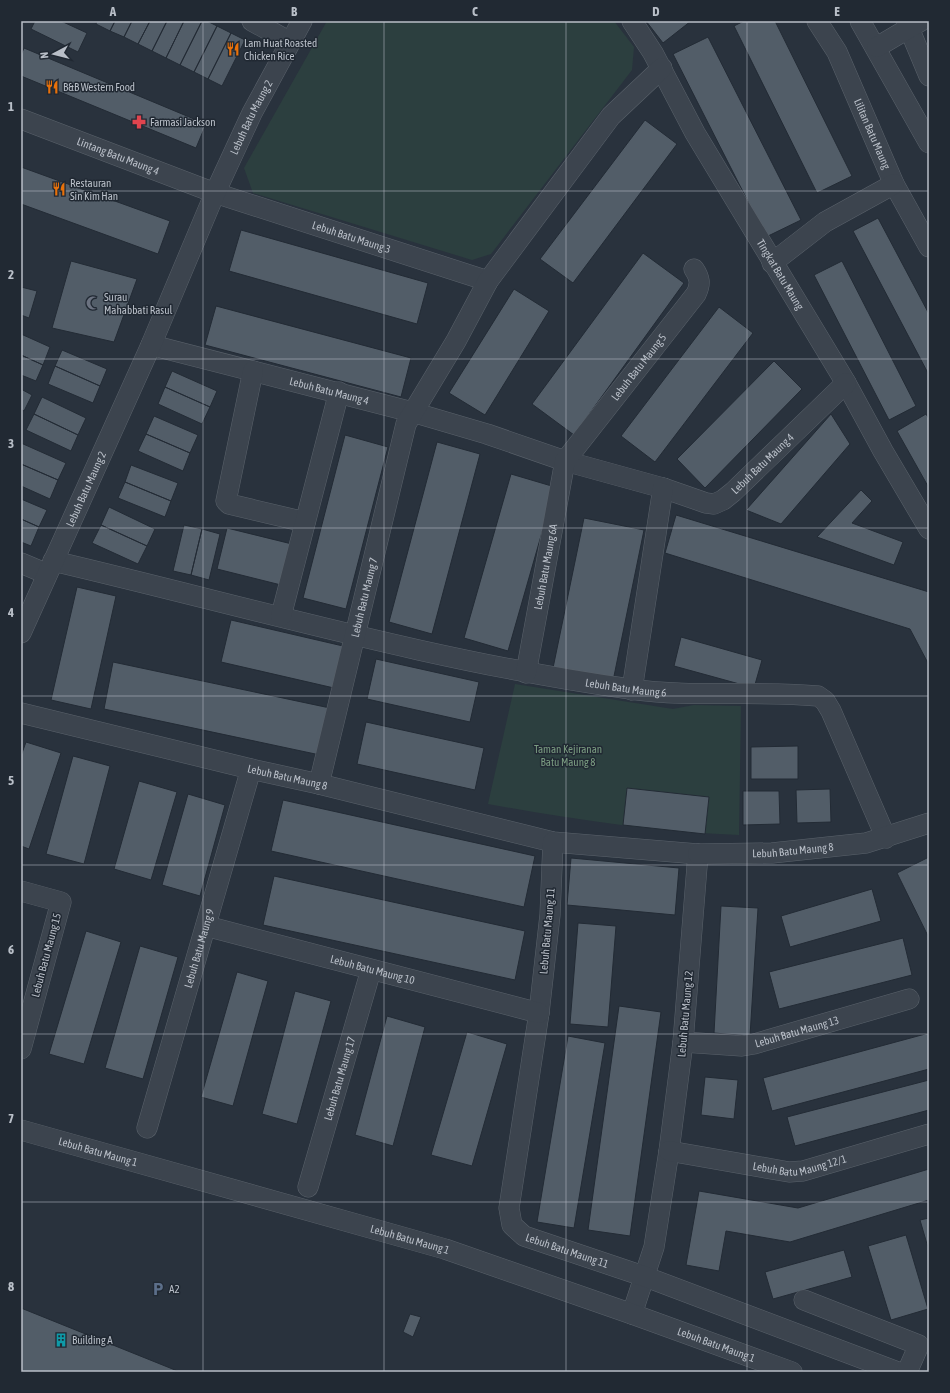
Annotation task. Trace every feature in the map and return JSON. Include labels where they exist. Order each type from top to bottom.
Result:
[{"type":"street","points":[[252,21],[290,42]]},
{"type":"street","name":"Lebuh Batu Maung 2","points":[[215,192],[252,113],[302,21]]},
{"type":"street","name":"Tingkat Batu Maung","points":[[632,21],[662,68],[695,133],[772,263],[846,383],[883,451],[929,529]]},
{"type":"street","name":"Lilitan Batu Maung","points":[[817,21],[837,52],[894,184],[929,247]]},
{"type":"street","points":[[860,21],[929,143]]},
{"type":"street","points":[[876,47],[912,24],[929,76]]},
{"type":"street","points":[[412,412],[456,340],[488,281],[611,116],[662,68]]},
{"type":"street","name":"Lintang Batu Maung 4","points":[[21,119],[215,192]]},
{"type":"street","points":[[772,263],[825,222],[894,184]]},
{"type":"street","points":[[151,345],[215,192]]},
{"type":"street","name":"Lebuh Batu Maung 3","points":[[215,192],[488,281]]},
{"type":"street","name":"Lebuh Batu Maung 5","points":[[565,461],[696,294],[700,286],[700,281],[699,276],[694,269]]},
{"type":"street","name":"Lebuh Batu Maung 2","points":[[21,633],[151,345]]},
{"type":"street","name":"Lebuh Batu Maung 4","points":[[151,345],[339,392],[412,412],[488,434],[565,461],[663,488],[706,503],[714,504],[723,500],[846,383]]},
{"type":"street","points":[[253,371],[226,501],[229,504],[305,522]]},
{"type":"street","points":[[282,616],[339,392]]},
{"type":"street","name":"Lebuh Batu Maung 7","points":[[319,784],[406,424],[412,412]]},
{"type":"street","name":"Lebuh Batu Maung 6A","points":[[526,673],[565,461]]},
{"type":"street","points":[[632,690],[663,488]]},
{"type":"street","name":"Lebuh Batu Maung 6","points":[[21,563],[50,567],[282,616],[526,673],[632,690],[680,694],[818,696],[825,701],[831,711],[886,838]]},
{"type":"street","name":"Lebuh Batu Maung 8","points":[[21,713],[319,784],[553,842]]},
{"type":"street","name":"Lebuh Batu Maung 9","points":[[148,1128],[251,769]]},
{"type":"street","points":[[886,838],[929,824]]},
{"type":"street","name":"Lebuh Batu Maung 8","points":[[698,854],[772,853],[866,843],[886,838]]},
{"type":"street","points":[[553,842],[698,854]]},
{"type":"street","name":"Lebuh Batu Maung 11","points":[[553,842],[550,915],[539,1013],[510,1208],[512,1225],[524,1236],[646,1277],[898,1372]]},
{"type":"street","name":"Lebuh Batu Maung 12","points":[[632,1314],[646,1277],[654,1247],[669,1151],[683,1042],[698,854]]},
{"type":"street","name":"Lebuh Batu Maung 15","points":[[21,891],[61,902],[21,1049]]},
{"type":"street","name":"Lebuh Batu Maung 10","points":[[206,926],[539,1013]]},
{"type":"street","name":"Lebuh Batu Maung 17","points":[[308,1187],[371,970]]},
{"type":"street","name":"Lebuh Batu Maung 13","points":[[683,1042],[742,1046],[754,1044],[909,999]]},
{"type":"street","name":"Lebuh Batu Maung 1","points":[[21,1130],[445,1249],[632,1314],[792,1372]]},
{"type":"street","name":"Lebuh Batu Maung 12/1","points":[[669,1151],[796,1172],[929,1134]]},
{"type":"street","points":[[804,1300],[924,1342],[907,1372]]},
{"type":"green space","points":[[327,21],[614,21],[634,47],[632,70],[491,254],[472,260],[253,193],[244,168]]},
{"type":"green space","name":"Taman Kejiranan Batu Maung 8","points":[[515,684],[673,709],[694,705],[741,706],[739,835],[645,828],[550,815],[488,804]]},
{"type":"building","points":[[35,21],[61,21],[87,33],[78,52],[31,29]]},
{"type":"building","points":[[97,21],[115,21],[110,31],[96,24]]},
{"type":"building","points":[[115,21],[132,21],[124,37],[110,31]]},
{"type":"building","points":[[132,21],[150,21],[138,44],[124,37]]},
{"type":"building","points":[[150,21],[167,21],[152,51],[138,44]]},
{"type":"building","points":[[167,21],[184,21],[166,58],[152,51]]},
{"type":"building","points":[[184,21],[202,21],[180,65],[166,58]]},
{"type":"building","points":[[202,21],[207,21],[217,26],[194,72],[180,65]]},
{"type":"building","points":[[646,21],[691,21],[663,43]]},
{"type":"building","points":[[744,21],[775,21],[852,176],[817,193],[734,26]]},
{"type":"building","points":[[217,26],[231,33],[208,79],[194,72]]},
{"type":"building","points":[[231,33],[245,40],[222,86],[208,79]]},
{"type":"building","points":[[708,37],[801,220],[766,237],[673,54]]},
{"type":"building","points":[[24,48],[206,124],[196,148],[21,76],[21,55]]},
{"type":"building","points":[[645,120],[677,144],[573,283],[540,259]]},
{"type":"building","points":[[21,167],[170,221],[158,254],[21,204]]},
{"type":"building","points":[[878,218],[929,314],[929,375],[853,231]]},
{"type":"building","points":[[241,230],[428,283],[417,324],[229,271]]},
{"type":"building","points":[[643,253],[684,283],[574,435],[532,404]]},
{"type":"building","name":"Surau Mahabbati Rasul","points":[[71,261],[137,279],[114,342],[52,328]]},
{"type":"building","points":[[842,261],[916,406],[889,420],[814,275]]},
{"type":"building","points":[[21,287],[37,291],[29,318],[21,315]]},
{"type":"building","points":[[514,289],[549,311],[485,415],[449,393]]},
{"type":"building","points":[[216,306],[411,358],[401,397],[205,345]]},
{"type":"building","points":[[719,307],[753,333],[655,462],[621,436]]},
{"type":"building","points":[[21,334],[50,347],[43,365],[21,355]]},
{"type":"building","points":[[62,350],[107,369],[100,386],[55,366]]},
{"type":"building","points":[[21,355],[43,365],[36,381],[21,375]]},
{"type":"building","points":[[774,361],[802,389],[705,488],[677,459]]},
{"type":"building","points":[[55,366],[100,386],[93,403],[48,384]]},
{"type":"building","points":[[172,371],[217,391],[210,407],[165,387]]},
{"type":"building","points":[[165,387],[210,407],[202,424],[158,404]]},
{"type":"building","points":[[21,389],[32,395],[24,411],[21,409]]},
{"type":"building","points":[[42,397],[86,418],[78,435],[34,414]]},
{"type":"building","points":[[34,414],[78,435],[71,451],[26,430]]},
{"type":"building","points":[[831,414],[850,444],[781,524],[746,510]]},
{"type":"building","points":[[926,414],[929,419],[929,488],[897,431]]},
{"type":"building","points":[[154,416],[198,435],[190,453],[146,434]]},
{"type":"building","points":[[146,434],[190,453],[183,471],[138,451]]},
{"type":"building","points":[[345,435],[388,447],[346,609],[303,598]]},
{"type":"building","points":[[437,442],[480,454],[432,634],[389,622]]},
{"type":"building","points":[[21,443],[66,463],[58,480],[21,464]]},
{"type":"building","points":[[21,464],[58,480],[50,499],[21,486]]},
{"type":"building","points":[[131,465],[178,483],[171,501],[125,482]]},
{"type":"building","points":[[511,474],[555,487],[508,651],[464,638]]},
{"type":"building","points":[[125,482],[171,501],[165,517],[118,498]]},
{"type":"building","points":[[861,490],[872,501],[852,523],[903,542],[894,565],[817,537]]},
{"type":"building","points":[[21,499],[47,510],[39,527],[21,519]]},
{"type":"building","points":[[109,507],[155,529],[147,546],[101,525]]},
{"type":"building","points":[[676,515],[929,592],[929,665],[910,629],[665,553]]},
{"type":"building","points":[[584,518],[644,530],[613,681],[553,668]]},
{"type":"building","points":[[21,519],[39,527],[31,546],[21,542]]},
{"type":"building","points":[[101,525],[147,546],[138,564],[92,543]]},
{"type":"building","points":[[184,525],[202,529],[191,575],[173,571]]},
{"type":"building","points":[[227,528],[292,544],[281,585],[217,569]]},
{"type":"building","points":[[202,529],[220,534],[209,580],[191,575]]},
{"type":"building","points":[[77,587],[116,596],[91,709],[51,700]]},
{"type":"building","points":[[231,620],[343,646],[334,688],[221,662]]},
{"type":"building","points":[[681,637],[762,660],[754,688],[674,666]]},
{"type":"building","points":[[376,659],[479,682],[470,722],[367,699]]},
{"type":"building","points":[[113,662],[330,708],[320,755],[104,709]]},
{"type":"building","points":[[366,722],[484,748],[475,790],[357,764]]},
{"type":"building","points":[[26,742],[61,753],[29,849],[21,846],[21,756]]},
{"type":"building","points":[[798,746],[798,779],[751,779],[751,747]]},
{"type":"building","points":[[73,756],[110,766],[84,864],[46,854]]},
{"type":"building","points":[[139,781],[177,792],[151,880],[114,869]]},
{"type":"building","points":[[627,788],[709,797],[705,834],[623,825]]},
{"type":"building","points":[[830,789],[831,822],[797,823],[796,790]]},
{"type":"building","points":[[743,791],[779,791],[780,824],[743,825]]},
{"type":"building","points":[[188,794],[225,805],[200,896],[162,885]]},
{"type":"building","points":[[283,800],[535,856],[524,907],[271,851]]},
{"type":"building","points":[[929,857],[929,938],[897,873]]},
{"type":"building","points":[[571,858],[679,868],[675,915],[567,905]]},
{"type":"building","points":[[274,876],[525,931],[515,980],[263,925]]},
{"type":"building","points":[[872,889],[881,921],[790,947],[781,916]]},
{"type":"building","points":[[721,906],[758,908],[750,1036],[714,1033]]},
{"type":"building","points":[[578,923],[616,926],[608,1027],[570,1024]]},
{"type":"building","points":[[86,931],[121,942],[84,1064],[49,1054]]},
{"type":"building","points":[[903,938],[912,975],[779,1009],[769,972]]},
{"type":"building","points":[[140,946],[178,957],[143,1079],[105,1068]]},
{"type":"building","points":[[237,972],[268,981],[233,1106],[201,1097]]},
{"type":"building","points":[[295,991],[331,1001],[297,1124],[262,1114]]},
{"type":"building","points":[[619,1006],[661,1012],[630,1236],[588,1230]]},
{"type":"building","points":[[387,1016],[425,1027],[393,1146],[355,1135]]},
{"type":"building","points":[[467,1032],[507,1044],[472,1166],[431,1155]]},
{"type":"building","points":[[929,1033],[929,1069],[772,1111],[763,1078]]},
{"type":"building","points":[[568,1036],[605,1043],[574,1228],[537,1222]]},
{"type":"building","points":[[705,1077],[738,1080],[734,1119],[701,1115]]},
{"type":"building","points":[[929,1080],[929,1110],[795,1146],[787,1117]]},
{"type":"building","points":[[929,1169],[929,1200],[790,1242],[726,1231],[719,1271],[686,1265],[699,1191],[798,1208]]},
{"type":"building","points":[[929,1218],[929,1251],[920,1220]]},
{"type":"building","points":[[906,1235],[928,1309],[891,1320],[868,1246]]},
{"type":"building","points":[[844,1250],[852,1277],[773,1299],[765,1272]]},
{"type":"building","name":"Building A","points":[[21,1308],[180,1372],[21,1372]]},
{"type":"building","points":[[410,1314],[421,1317],[413,1337],[403,1332]]},
{"type":"place","name":"Lam Huat Roasted Chicken Rice","points":[[233,49]]},
{"type":"place","name":"B&B Western Food","points":[[52,87]]},
{"type":"place","name":"Farmasi Jackson","points":[[139,122]]},
{"type":"place","name":"Restauran Sin Kim Han","points":[[59,189]]},
{"type":"place","name":"Surau Mahabbati Rasul","points":[[93,303]]},
{"type":"place","name":"A2","points":[[158,1289]]},
{"type":"place","name":"Building A","points":[[61,1340]]}]
